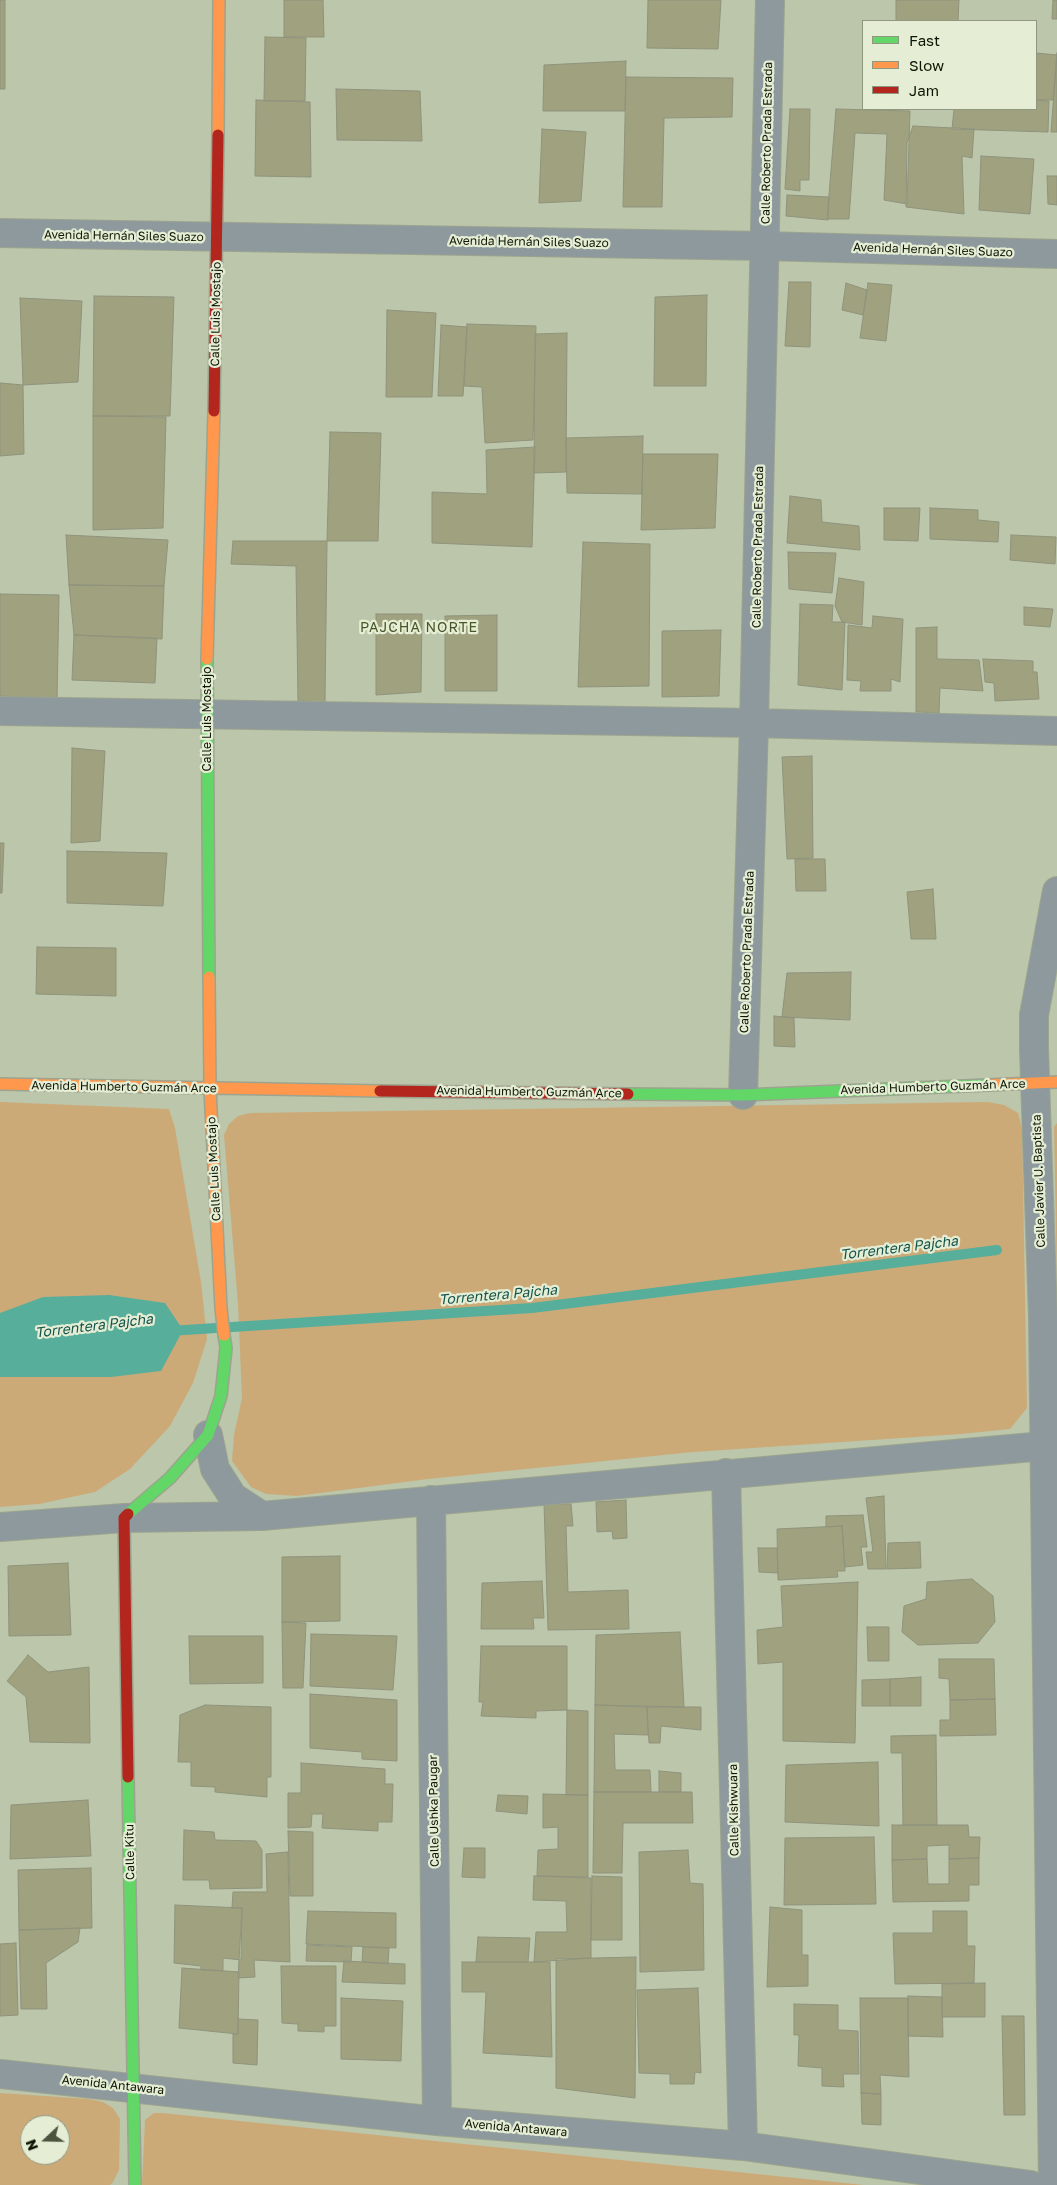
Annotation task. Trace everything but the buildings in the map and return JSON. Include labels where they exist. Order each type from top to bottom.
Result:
[{"type":"street","name":"Calle Luis Mostajo","points":[[124,1518],[170,1478],[208,1435],[221,1396],[226,1348],[221,1308],[210,1089],[206,715],[218,238],[219,0]]},
{"type":"street","name":"Calle Roberto Prada Estrada","points":[[743,1095],[754,723],[770,0]]},
{"type":"street","name":"Avenida Hernán Siles Suazo","points":[[0,233],[764,246],[1057,254]]},
{"type":"street","points":[[0,711],[754,723],[1057,731]]},
{"type":"street","name":"Calle Javier U. Baptista","points":[[1053,2185],[1055,2053],[1051,1473],[1044,1446],[1050,1315],[1042,1276],[1040,1236],[1047,1083],[1034,1015],[1057,891]]},
{"type":"street","name":"Avenida Humberto Guzmán Arce","points":[[0,1084],[210,1089],[743,1095],[1047,1083]]},
{"type":"street","points":[[208,1435],[215,1469],[219,1476],[233,1497],[262,1516]]},
{"type":"street","points":[[0,1527],[124,1518],[262,1516],[1044,1446]]},
{"type":"street","name":"Calle Kishwuara","points":[[726,1473],[743,2146]]},
{"type":"street","name":"Calle Ushka Paugar","points":[[431,1500],[437,2121]]},
{"type":"street","name":"Calle Kitu","points":[[124,1518],[135,2185]]},
{"type":"street","name":"Avenida Antawara","points":[[0,2074],[437,2121],[743,2146],[1031,2185]]},
{"type":"shaded area","points":[[0,1102],[169,1109],[175,1128],[201,1282],[207,1339],[193,1383],[170,1426],[130,1469],[95,1492],[39,1504],[0,1507]]},
{"type":"shaded area","points":[[988,1102],[1004,1105],[1018,1113],[1022,1129],[1027,1408],[1010,1429],[693,1452],[428,1479],[297,1496],[266,1494],[251,1487],[232,1461],[234,1435],[242,1398],[238,1304],[224,1135],[229,1124],[238,1116],[250,1113]]},
{"type":"shaded area","points":[[1057,1123],[1057,1285],[1054,1127]]},
{"type":"shaded area","points":[[0,2093],[89,2099],[103,2102],[113,2108],[120,2119],[119,2170],[110,2185],[0,2185]]},
{"type":"shaded area","points":[[154,2113],[864,2185],[142,2185],[145,2120]]},
{"type":"water","points":[[109,1295],[165,1303],[183,1330],[161,1371],[111,1377],[0,1377],[0,1313],[43,1297]]},
{"type":"waterway","name":"Torrentera Pajcha","points":[[169,1331],[532,1308],[997,1250]]},
{"type":"traffic: fast","points":[[207,659],[209,977]]},
{"type":"traffic: fast","points":[[628,1094],[743,1095],[988,1085]]},
{"type":"traffic: fast","points":[[128,1514],[170,1478],[208,1435],[221,1396],[226,1348],[224,1335]]},
{"type":"traffic: fast","points":[[128,1777],[135,2185]]},
{"type":"traffic: slow","points":[[218,135],[219,0]]},
{"type":"traffic: slow","points":[[207,659],[214,411]]},
{"type":"traffic: slow","points":[[209,977],[210,1089],[224,1335]]},
{"type":"traffic: slow","points":[[988,1085],[1057,1082]]},
{"type":"traffic: slow","points":[[0,1084],[380,1091]]},
{"type":"traffic: jam","points":[[214,411],[218,135]]},
{"type":"traffic: jam","points":[[380,1091],[628,1094]]},
{"type":"traffic: jam","points":[[128,1514],[124,1518],[128,1777]]},
{"type":"district","name":"PAJCHA NORTE","points":[[419,628]]}]
